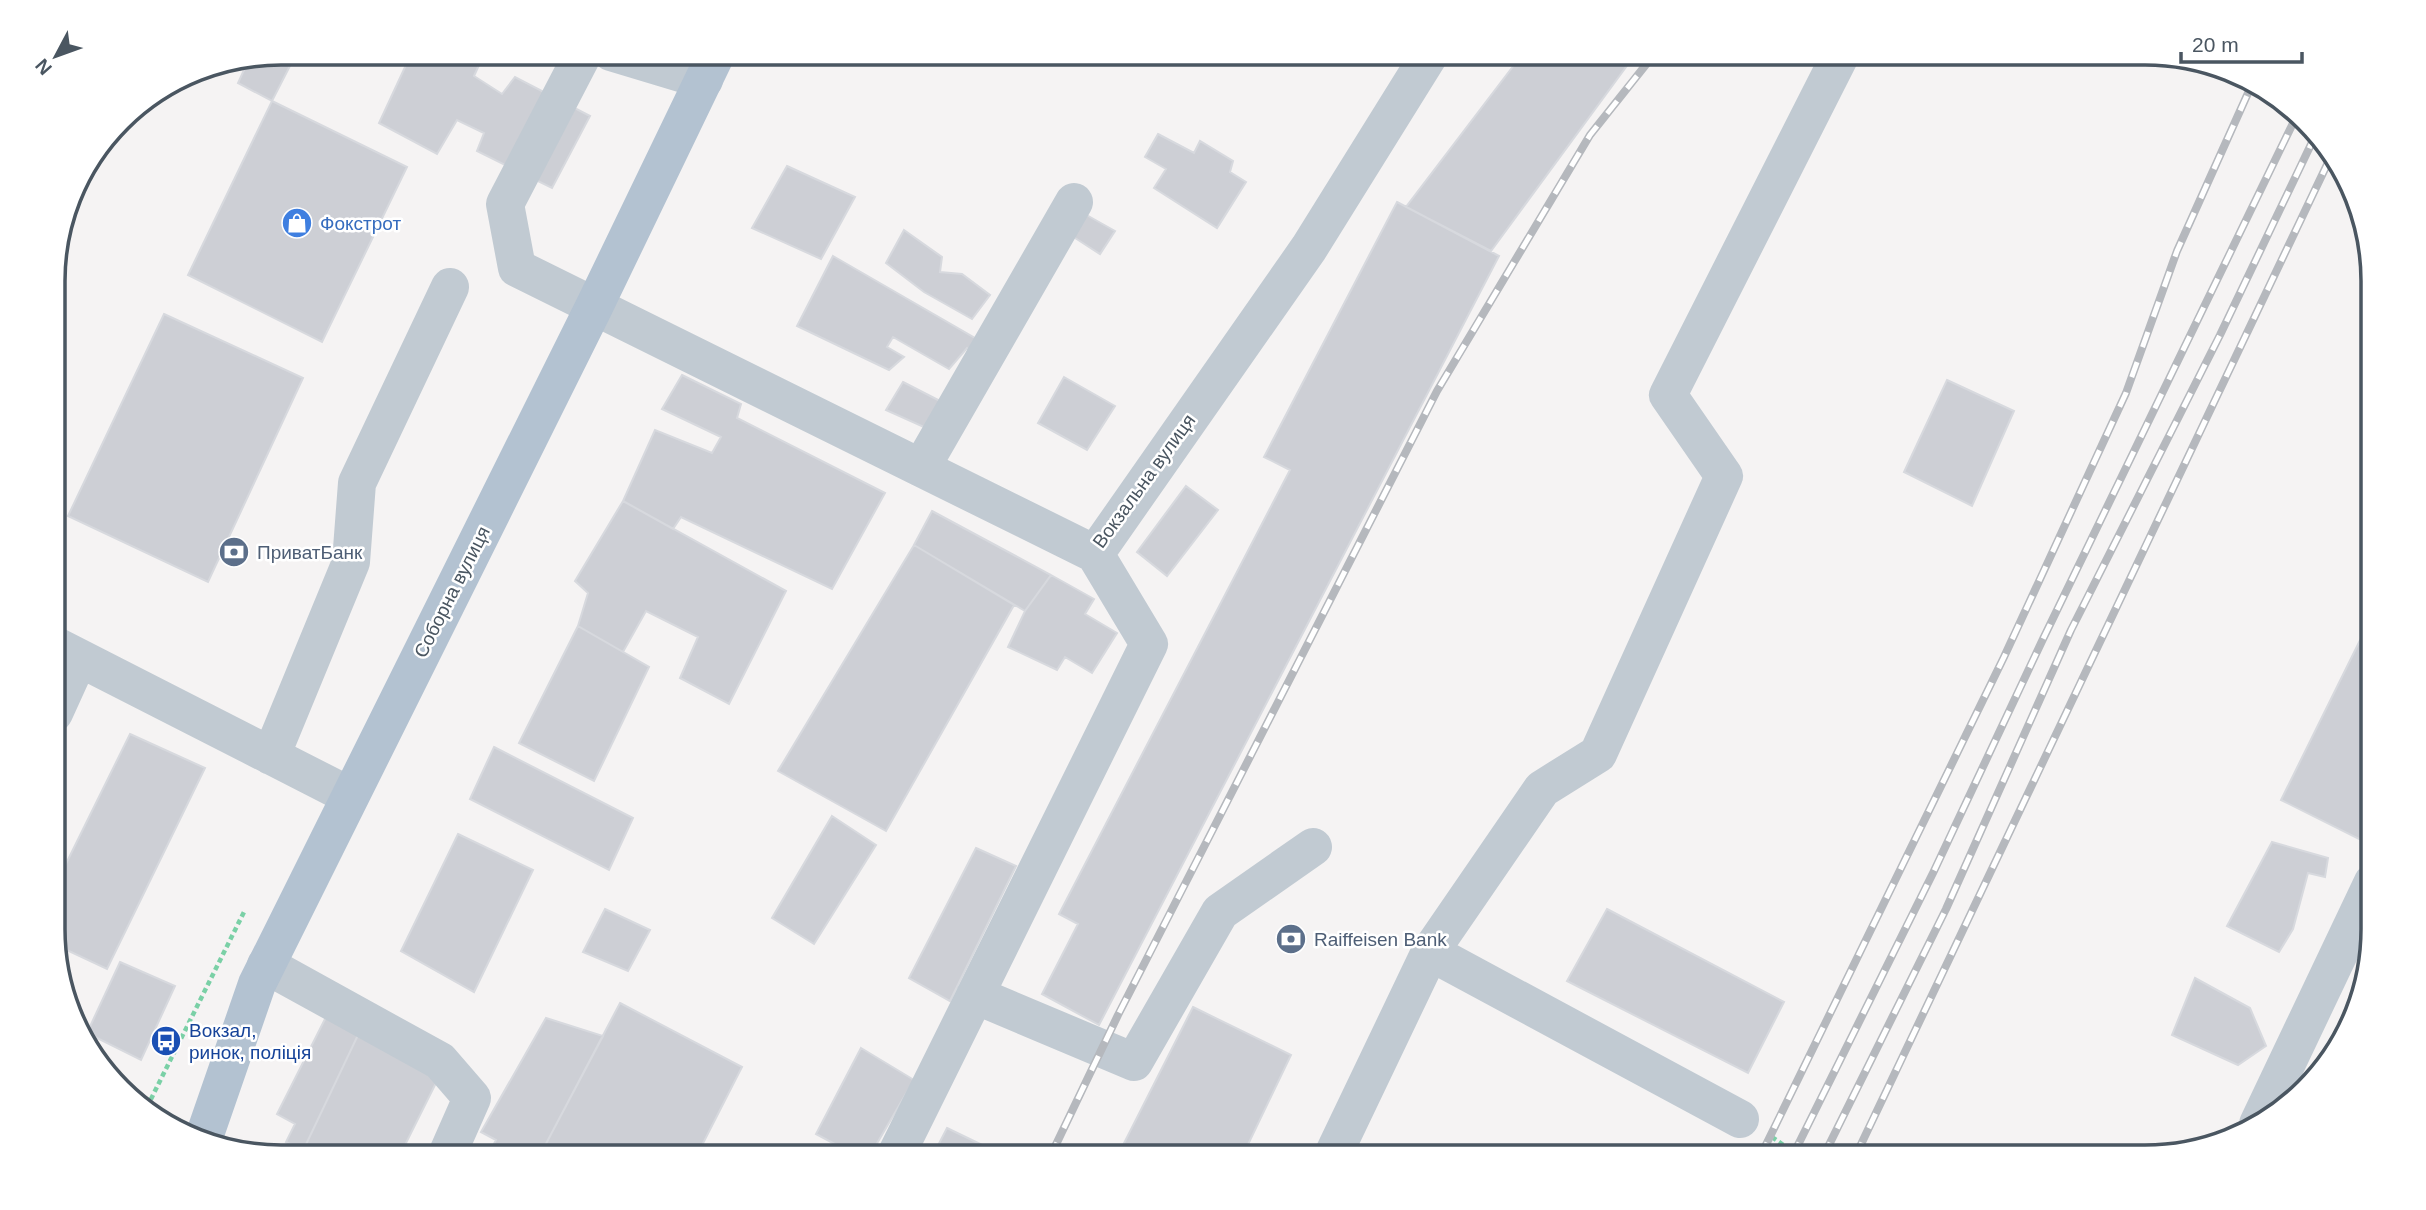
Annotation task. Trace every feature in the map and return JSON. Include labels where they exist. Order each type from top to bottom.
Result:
[{"type":"main road","name":"Соборна вулиця","points":[[206,1132],[257,984],[594,307],[710,66]]},
{"type":"street","name":"Вокзальна вулиця","points":[[577,65],[505,204],[517,268],[1096,554],[1309,248],[1424,65]]},
{"type":"street","points":[[1338,1145],[1430,951],[1542,789],[1598,754],[1724,476],[1668,395],[1835,65]]},
{"type":"street","points":[[921,468],[1074,202]]},
{"type":"street","points":[[271,756],[351,562],[357,483],[450,287]]},
{"type":"street","points":[[901,1145],[1149,644],[1096,554]]},
{"type":"street","points":[[66,652],[350,796]]},
{"type":"street","points":[[975,995],[1134,1062],[1220,912],[1312,847]]},
{"type":"street","points":[[2265,1109],[2361,907]]},
{"type":"street","points":[[1430,951],[1740,1119]]},
{"type":"street","points":[[266,965],[440,1061],[472,1098],[451,1145]]},
{"type":"building","points":[[290,65],[272,101],[238,83],[245,68]]},
{"type":"building","points":[[406,65],[479,65],[474,76],[502,94],[515,77],[590,116],[552,188],[477,151],[484,133],[457,120],[437,154],[379,123]]},
{"type":"building","points":[[1514,65],[1627,65],[1491,251],[1406,207]]},
{"type":"building","points":[[272,101],[407,167],[322,342],[188,275]]},
{"type":"building","points":[[1158,134],[1194,153],[1200,141],[1233,161],[1230,172],[1246,182],[1217,228],[1154,188],[1166,169],[1145,157]]},
{"type":"building","points":[[787,166],[855,197],[821,259],[752,228]]},
{"type":"building","points":[[1397,202],[1499,256],[1099,1025],[1042,994],[1078,924],[1059,914],[1290,470],[1264,457]]},
{"type":"building","points":[[1083,213],[1115,231],[1100,254],[1072,236]]},
{"type":"building","points":[[904,230],[942,257],[940,272],[962,274],[990,295],[972,319],[924,292],[886,263]]},
{"type":"building","points":[[833,256],[980,341],[973,356],[967,348],[949,369],[893,337],[887,347],[904,357],[889,370],[797,326]]},
{"type":"building","points":[[164,314],[303,378],[208,582],[68,516]]},
{"type":"building","points":[[682,375],[741,404],[737,418],[885,493],[832,589],[681,517],[673,529],[623,501],[655,430],[712,453],[721,437],[662,409]]},
{"type":"building","points":[[1064,377],[1115,406],[1087,450],[1038,423]]},
{"type":"building","points":[[1947,380],[2014,411],[1972,506],[1904,472]]},
{"type":"building","points":[[903,382],[942,402],[926,428],[886,410]]},
{"type":"building","points":[[1186,486],[1218,510],[1167,576],[1137,552]]},
{"type":"building","points":[[623,501],[786,591],[729,704],[680,678],[698,637],[646,611],[623,652],[578,626],[588,593],[575,581]]},
{"type":"building","points":[[932,511],[1051,575],[1025,611],[914,545]]},
{"type":"building","points":[[914,545],[1014,605],[886,831],[778,771]]},
{"type":"building","points":[[1051,575],[1094,599],[1085,614],[1117,633],[1092,673],[1065,657],[1057,670],[1008,647],[1025,611]]},
{"type":"building","points":[[578,626],[649,667],[594,781],[519,743]]},
{"type":"building","points":[[2361,638],[2361,840],[2281,800]]},
{"type":"building","points":[[130,734],[205,768],[107,969],[66,950],[65,866]]},
{"type":"building","points":[[494,747],[633,818],[609,870],[470,799]]},
{"type":"building","points":[[832,816],[876,845],[814,944],[772,918]]},
{"type":"building","points":[[458,834],[533,870],[474,992],[401,951]]},
{"type":"building","points":[[2272,842],[2328,858],[2325,877],[2308,873],[2293,929],[2279,952],[2227,926]]},
{"type":"building","points":[[976,848],[1016,866],[950,1001],[909,978]]},
{"type":"building","points":[[605,909],[650,930],[628,971],[583,952]]},
{"type":"building","points":[[1607,909],[1784,1002],[1748,1073],[1567,981]]},
{"type":"building","points":[[120,962],[175,986],[141,1060],[94,1036],[89,1029]]},
{"type":"building","points":[[2195,978],[2250,1008],[2266,1046],[2238,1065],[2172,1035]]},
{"type":"building","points":[[620,1003],[742,1067],[702,1145],[545,1145]]},
{"type":"building","points":[[1193,1007],[1291,1055],[1248,1145],[1123,1145]]},
{"type":"building","points":[[326,1017],[358,1035],[306,1145],[292,1145],[286,1142],[295,1124],[277,1114]]},
{"type":"building","points":[[546,1018],[603,1036],[545,1145],[493,1145],[496,1140],[481,1132]]},
{"type":"building","points":[[358,1035],[440,1075],[405,1145],[306,1145]]},
{"type":"building","points":[[861,1048],[914,1080],[876,1145],[837,1145],[816,1134]]},
{"type":"building","points":[[947,1128],[982,1145],[938,1145]]},
{"type":"railway","points":[[1056,1145],[1118,1015],[1437,391],[1590,135],[1646,65]]},
{"type":"railway","points":[[1766,1145],[2004,657],[2126,393],[2177,251],[2249,92]]},
{"type":"railway","points":[[1798,1145],[1933,873],[2043,639],[2293,123]]},
{"type":"railway","points":[[1829,1145],[1946,909],[2071,630],[2220,335],[2312,143]]},
{"type":"railway","points":[[1861,1145],[2327,165]]},
{"type":"place","name":"Фокстрот","points":[[297,223]]},
{"type":"place","name":"ПриватБанк","points":[[234,552]]},
{"type":"place","name":"Raiffeisen Bank","points":[[1291,939]]},
{"type":"place","name":"Вокзал, ринок, поліція","points":[[166,1041]]}]
